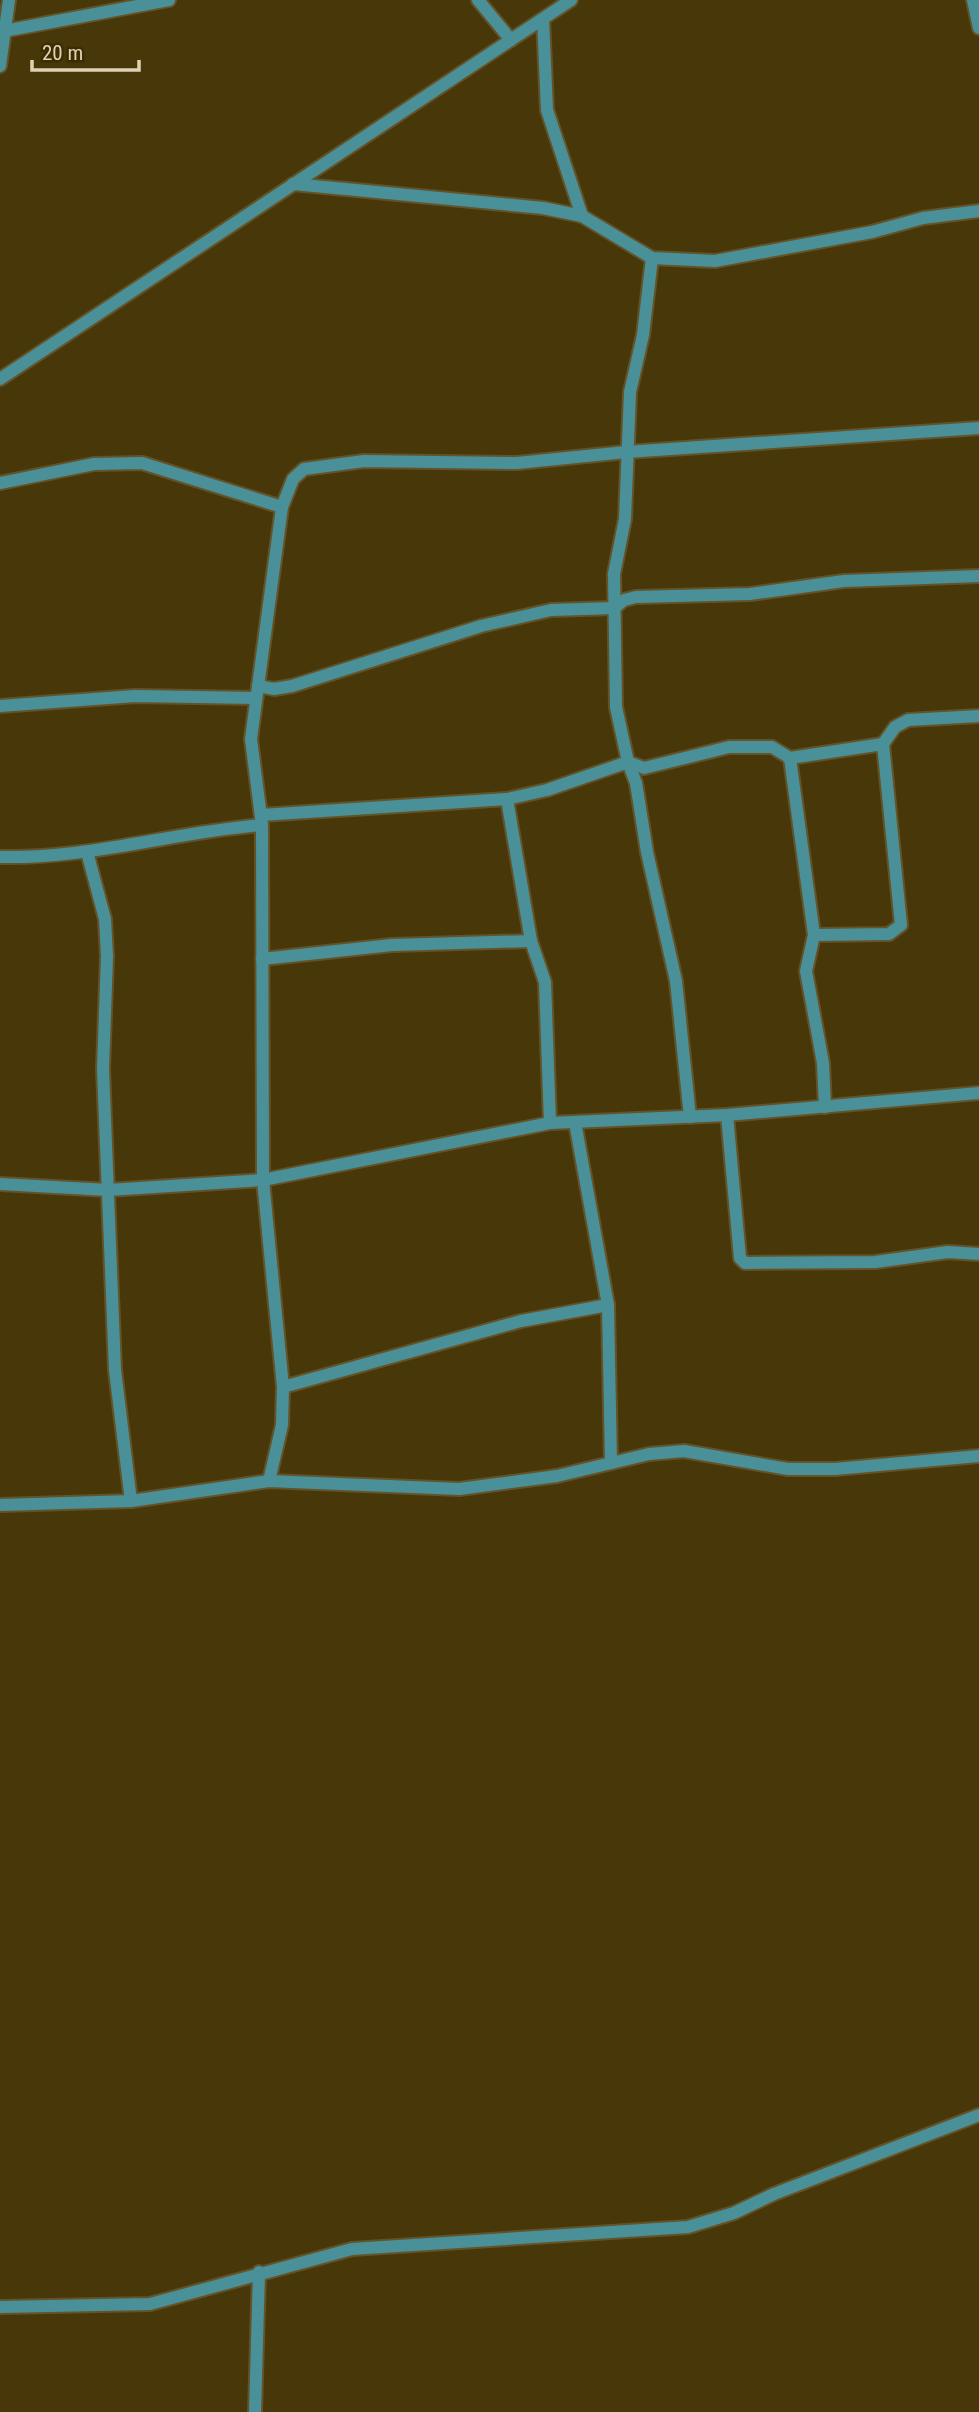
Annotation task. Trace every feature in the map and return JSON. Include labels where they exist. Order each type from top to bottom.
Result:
[{"type":"street","points":[[0,66],[9,0]]},
{"type":"street","points":[[4,31],[169,0]]},
{"type":"street","points":[[478,0],[512,40]]},
{"type":"street","points":[[0,379],[571,0]]},
{"type":"street","points":[[973,0],[979,28]]},
{"type":"street","points":[[542,19],[547,110],[582,216]]},
{"type":"street","points":[[293,184],[531,207],[582,216],[652,258],[715,261],[872,232],[923,218],[979,211]]},
{"type":"street","points":[[652,258],[643,335],[630,392],[625,519],[617,553],[614,608],[616,707],[628,762],[636,783],[642,829],[677,981],[690,1117]]},
{"type":"street","points":[[269,1481],[281,1434],[283,1387],[263,1180],[262,820],[251,739],[282,507],[293,479],[304,469],[364,461],[517,463],[626,452],[979,428]]},
{"type":"street","points":[[0,483],[94,464],[142,463],[282,507]]},
{"type":"street","points":[[0,706],[135,696],[257,692],[292,686],[481,626],[551,610],[614,608],[624,600],[636,597],[750,594],[834,582],[979,576]]},
{"type":"street","points":[[814,935],[889,934],[901,925],[883,744],[895,727],[908,720],[979,716]]},
{"type":"street","points":[[0,856],[87,852],[262,820],[507,799],[547,790],[628,762],[644,768],[750,745],[772,747],[790,758],[883,744]]},
{"type":"street","points":[[790,758],[814,935],[806,971],[823,1063],[825,1107]]},
{"type":"street","points":[[507,799],[531,941],[545,982],[548,1003],[550,1123]]},
{"type":"street","points":[[87,852],[105,919],[107,956],[103,1069],[115,1370],[131,1501]]},
{"type":"street","points":[[262,959],[392,946],[531,941]]},
{"type":"street","points":[[0,1184],[108,1190],[263,1180],[550,1123],[727,1115],[979,1093]]},
{"type":"street","points":[[727,1115],[740,1258],[745,1263],[875,1262],[948,1252],[979,1254]]},
{"type":"street","points":[[575,1122],[608,1305],[611,1463]]},
{"type":"street","points":[[283,1387],[522,1321],[608,1305]]},
{"type":"street","points":[[0,1505],[131,1501],[269,1481],[459,1489],[556,1476],[649,1454],[684,1451],[788,1469],[835,1469],[979,1456]]},
{"type":"street","points":[[0,2307],[150,2304],[259,2272],[352,2249],[688,2227],[734,2213],[774,2194],[979,2115]]},
{"type":"street","points":[[255,2412],[259,2272]]}]
